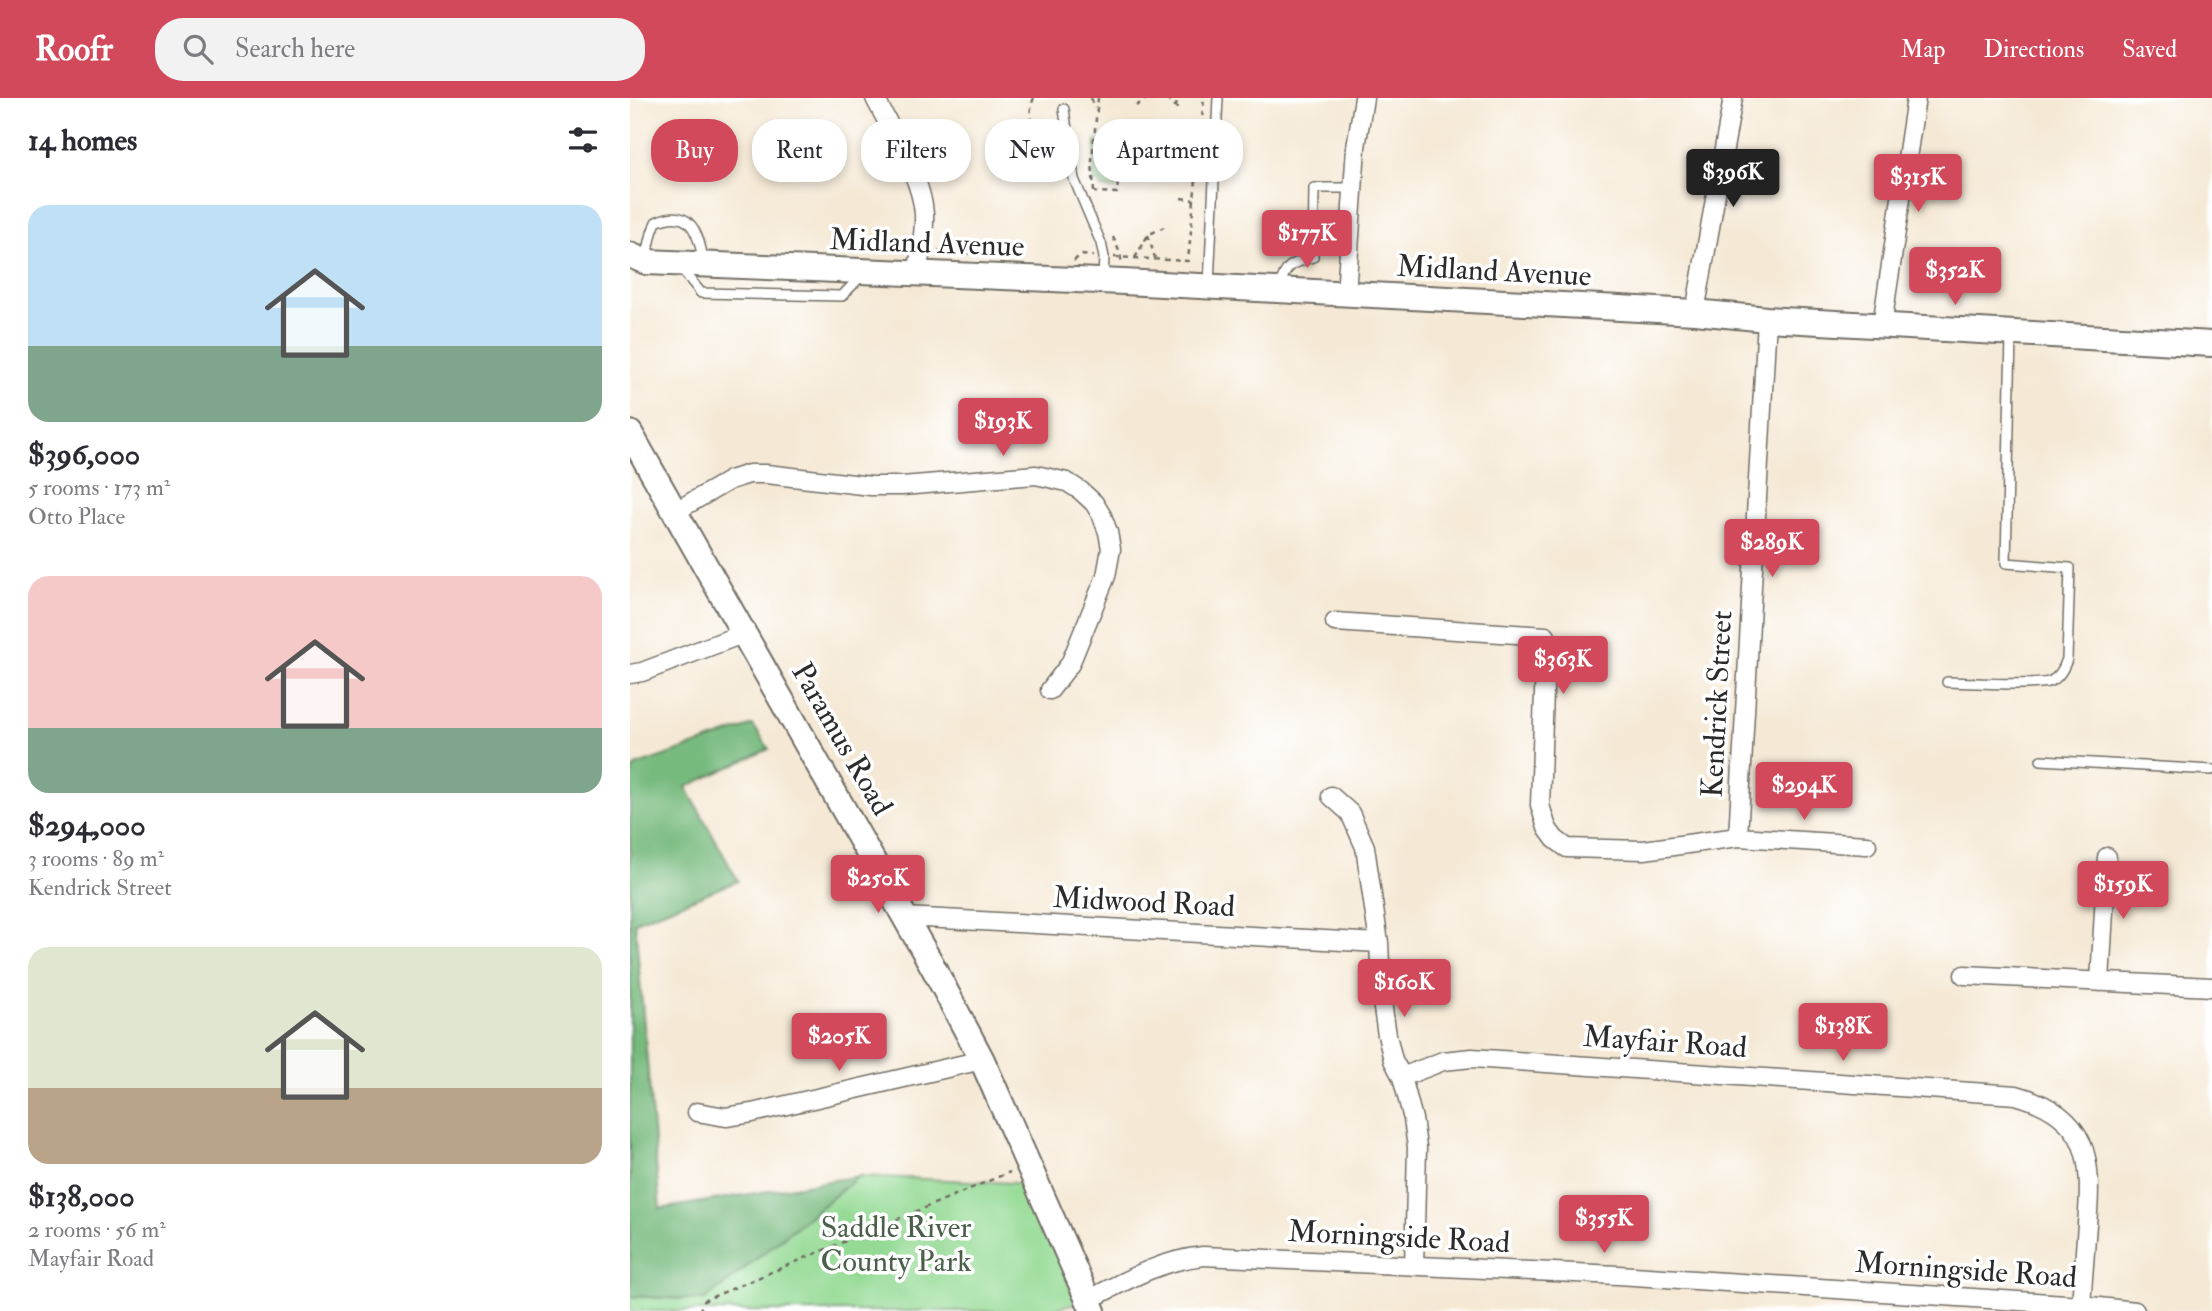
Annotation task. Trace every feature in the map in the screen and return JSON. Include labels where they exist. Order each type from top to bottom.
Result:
[{"type":"street","points":[[875,98],[920,191],[924,212],[917,274]]},
{"type":"street","points":[[1346,295],[1356,147],[1364,98]]},
{"type":"street","points":[[1695,312],[1733,98]]},
{"type":"street","points":[[1882,325],[1916,98]]},
{"type":"street","name":"Midland Avenue","points":[[635,262],[917,274],[1113,269],[1209,286],[1695,312],[2212,344]]},
{"type":"street","name":"Kendrick Street","points":[[1767,318],[1738,837],[1867,845]]},
{"type":"street","name":"Paramus Road","points":[[630,433],[906,917],[982,1060],[1091,1305]]},
{"type":"street","points":[[676,511],[730,480],[748,474],[871,486],[1036,475],[1067,482],[1081,491],[1102,516],[1111,549],[1106,576],[1070,664],[1050,690]]},
{"type":"street","points":[[1335,622],[1546,636],[1540,805],[1547,828],[1567,848],[1644,850],[1738,837]]},
{"type":"street","points":[[630,674],[642,672],[745,633]]},
{"type":"street","points":[[1331,796],[1350,813],[1365,847],[1379,943],[1382,1002],[1387,1035],[1393,1060],[1402,1077],[1417,1147],[1414,1266]]},
{"type":"street","points":[[2100,982],[2107,857]]},
{"type":"street","name":"Midwood Road","points":[[906,917],[1379,943]]},
{"type":"street","points":[[1964,975],[2212,987]]},
{"type":"street","name":"Mayfair Road","points":[[1402,1077],[1443,1061],[1472,1058],[1964,1091],[2016,1095],[2034,1100],[2064,1119],[2077,1134],[2090,1169],[2081,1305]]},
{"type":"street","points":[[697,1112],[726,1117],[752,1113],[982,1060]]},
{"type":"street","name":"Morningside Road","points":[[1091,1305],[1154,1266],[1203,1256],[1646,1277],[2081,1305],[2135,1311]]},
{"type":"lane","points":[[1209,286],[1218,98]]},
{"type":"lane","points":[[1064,108],[1074,179],[1113,269]]},
{"type":"lane","points":[[1279,290],[1284,272],[1292,263],[1313,257],[1314,188],[1353,188]]},
{"type":"lane","points":[[635,262],[656,222],[676,216],[685,218],[693,229],[700,241],[705,265]]},
{"type":"lane","points":[[678,264],[701,293],[842,296],[865,272]]},
{"type":"lane","points":[[1947,682],[2043,684],[2057,677],[2067,659],[2070,568],[2006,564],[2011,333]]},
{"type":"lane","points":[[2041,760],[2212,770]]},
{"type":"path","points":[[1031,119],[1030,108],[1034,98]]},
{"type":"path","points":[[1091,98],[1096,113]]},
{"type":"path","points":[[1096,119],[1098,98]]},
{"type":"path","points":[[1136,106],[1148,98]]},
{"type":"path","points":[[1167,98],[1177,108],[1177,98]]},
{"type":"path","points":[[1202,119],[1204,98]]},
{"type":"path","points":[[1094,182],[1097,199]]},
{"type":"path","points":[[1094,192],[1117,194],[1118,182]]},
{"type":"path","points":[[1074,261],[1080,256],[1113,269],[1188,261],[1197,182]]},
{"type":"path","points":[[1181,198],[1195,200]]},
{"type":"path","points":[[1136,258],[1148,234],[1164,227]]},
{"type":"path","points":[[1148,234],[1155,260]]},
{"type":"path","points":[[1112,235],[1113,269]]},
{"type":"path","points":[[932,251],[1009,256]]},
{"type":"path","points":[[699,1311],[705,1300],[1028,1164]]},
{"type":"green space","points":[[1099,182],[1116,182],[1116,189],[1101,188]]},
{"type":"green space","points":[[753,725],[769,749],[686,787],[738,881],[635,922],[660,1209],[859,1176],[705,1300],[630,1296],[630,776],[635,766]]},
{"type":"green space","name":"Saddle River County Park","points":[[859,1176],[1037,1184],[1088,1300],[1045,1311],[630,1311],[630,1296],[705,1300]]}]
